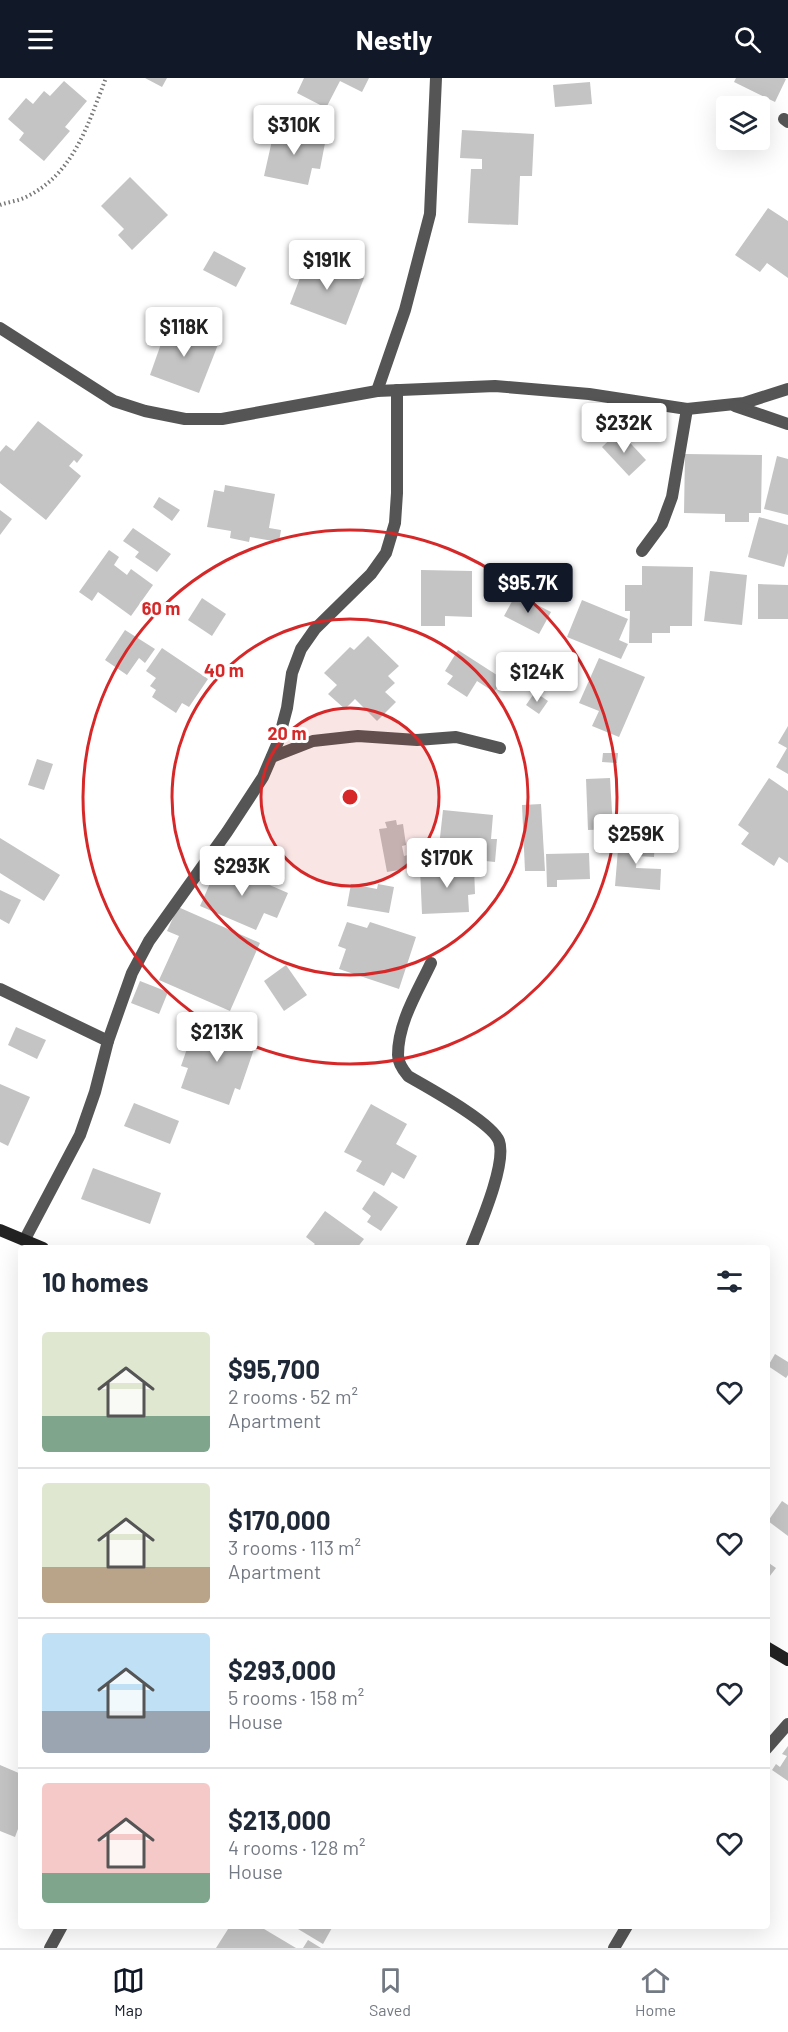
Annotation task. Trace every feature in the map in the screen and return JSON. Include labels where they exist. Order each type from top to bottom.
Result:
[{"type":"street","points":[[377,391],[405,310],[430,214],[436,78]]},
{"type":"street","points":[[0,328],[114,401],[145,411],[185,419],[222,419],[377,391],[397,390],[495,386],[589,394],[687,409],[744,403],[788,389]]},
{"type":"street","points":[[25,1239],[80,1135],[95,1092],[108,1041],[132,973],[149,941],[227,832],[263,777],[272,757],[287,708],[292,673],[301,649],[315,629],[371,574],[386,553],[395,523],[397,390]]},
{"type":"street","points":[[731,404],[788,424]]},
{"type":"street","points":[[642,551],[662,524],[672,497],[687,409]]},
{"type":"street","points":[[272,757],[313,741],[358,736],[417,740],[456,737],[500,748]]},
{"type":"street","points":[[431,963],[404,1022],[398,1056],[408,1076],[460,1107],[492,1131],[499,1141],[500,1157],[489,1201],[472,1245]]},
{"type":"street","points":[[0,989],[108,1041]]},
{"type":"street","points":[[0,1230],[37,1245]]},
{"type":"street","points":[[770,1649],[788,1660]]},
{"type":"street","points":[[770,1744],[788,1724]]},
{"type":"street","points":[[50,1948],[60,1929]]},
{"type":"street","points":[[614,1948],[625,1929]]},
{"type":"path","points":[[0,205],[25,198],[58,175],[75,153],[106,78]]},
{"type":"building","points":[[145,78],[167,78],[162,87]]},
{"type":"building","points":[[304,78],[369,78],[362,92],[340,81],[326,108],[297,93]]},
{"type":"building","points":[[736,78],[786,79],[775,102],[770,100],[770,96],[763,96],[734,82]]},
{"type":"building","points":[[64,81],[87,101],[65,127],[70,131],[44,161],[19,140],[24,133],[8,119],[26,98],[33,104],[44,91],[50,96]]},
{"type":"building","points":[[590,82],[592,104],[555,107],[553,85]]},
{"type":"building","points":[[275,127],[326,138],[320,169],[312,168],[308,185],[264,176]]},
{"type":"building","points":[[462,130],[534,134],[532,176],[520,176],[518,225],[468,223],[471,169],[482,169],[482,159],[460,158]]},
{"type":"building","points":[[130,177],[168,215],[132,250],[118,235],[124,229],[101,206]]},
{"type":"building","points":[[768,208],[788,221],[788,278],[767,263],[760,272],[735,255]]},
{"type":"building","points":[[214,251],[246,268],[236,287],[203,270]]},
{"type":"building","points":[[308,257],[364,278],[346,325],[290,304]]},
{"type":"building","points":[[168,324],[219,342],[199,393],[150,375]]},
{"type":"building","points":[[38,421],[83,455],[77,463],[74,460],[69,466],[81,476],[46,520],[0,483],[0,452],[6,445],[14,451]]},
{"type":"building","points":[[619,431],[646,460],[629,476],[602,447]]},
{"type":"building","points":[[685,454],[762,455],[761,513],[749,513],[749,522],[725,522],[725,514],[684,513]]},
{"type":"building","points":[[777,456],[788,459],[788,515],[764,509]]},
{"type":"building","points":[[225,485],[275,494],[269,528],[281,530],[279,542],[250,537],[249,542],[230,538],[231,531],[207,527],[214,490],[224,492]]},
{"type":"building","points":[[159,497],[180,510],[172,521],[153,507]]},
{"type":"building","points":[[0,510],[12,519],[0,535]]},
{"type":"building","points":[[759,517],[788,525],[788,553],[784,567],[748,557]]},
{"type":"building","points":[[133,528],[171,554],[157,572],[135,557],[139,552],[123,541]]},
{"type":"building","points":[[109,550],[119,557],[114,565],[127,575],[131,569],[153,585],[131,616],[98,592],[92,601],[79,592]]},
{"type":"building","points":[[642,566],[693,567],[692,626],[670,626],[670,633],[652,633],[652,643],[629,643],[630,611],[625,611],[625,585],[642,585]]},
{"type":"building","points":[[421,570],[472,571],[472,617],[445,616],[445,626],[421,626]]},
{"type":"building","points":[[710,571],[747,575],[742,625],[704,621]]},
{"type":"building","points":[[758,584],[788,585],[788,619],[758,619]]},
{"type":"building","points":[[516,594],[551,612],[539,634],[504,616]]},
{"type":"building","points":[[202,598],[226,614],[212,636],[188,620]]},
{"type":"building","points":[[582,600],[628,619],[619,640],[628,644],[621,659],[567,637]]},
{"type":"building","points":[[125,630],[155,649],[145,663],[139,658],[127,675],[105,660]]},
{"type":"building","points":[[368,636],[399,666],[388,676],[395,683],[385,692],[396,702],[377,721],[355,699],[345,709],[328,694],[337,685],[324,673],[350,647],[354,650]]},
{"type":"building","points":[[162,648],[208,679],[189,707],[182,703],[176,713],[152,697],[156,690],[150,686],[156,678],[146,671]]},
{"type":"building","points":[[458,650],[503,679],[494,692],[477,681],[467,697],[447,684],[453,676],[445,671]]},
{"type":"building","points":[[599,658],[645,677],[619,737],[592,726],[599,711],[579,703]]},
{"type":"building","points":[[535,692],[548,701],[539,714],[526,705]]},
{"type":"building","points":[[788,726],[788,774],[776,767],[787,748],[778,743]]},
{"type":"building","points":[[603,753],[618,753],[617,763],[602,762]]},
{"type":"building","points":[[37,759],[53,764],[44,790],[28,785]]},
{"type":"building","points":[[610,778],[613,829],[588,830],[586,779]]},
{"type":"building","points":[[769,778],[788,791],[788,863],[779,857],[774,866],[741,844],[749,833],[738,825]]},
{"type":"building","points":[[541,804],[545,871],[525,871],[522,805]]},
{"type":"building","points":[[443,810],[493,815],[491,839],[497,839],[495,862],[438,856]]},
{"type":"building","points":[[396,820],[397,825],[403,824],[406,845],[402,846],[404,856],[408,855],[411,868],[387,872],[379,829],[387,828],[385,822]]},
{"type":"building","points":[[619,837],[655,840],[654,857],[637,856],[636,868],[661,869],[660,890],[615,886]]},
{"type":"building","points":[[0,838],[60,875],[44,901],[0,873]]},
{"type":"building","points":[[589,853],[590,879],[557,880],[557,887],[547,887],[546,854]]},
{"type":"building","points":[[219,863],[288,893],[277,918],[264,913],[256,930],[200,906]]},
{"type":"building","points":[[474,866],[475,894],[468,895],[469,912],[422,914],[420,868]]},
{"type":"building","points":[[351,884],[377,889],[378,884],[394,887],[389,913],[347,906]]},
{"type":"building","points":[[0,890],[21,900],[9,924],[0,919]]},
{"type":"building","points":[[178,907],[260,943],[230,1011],[159,980],[179,936],[167,931]]},
{"type":"building","points":[[347,922],[367,928],[370,922],[416,937],[399,989],[339,969],[346,949],[338,946]]},
{"type":"building","points":[[286,965],[307,995],[284,1011],[264,981]]},
{"type":"building","points":[[140,981],[168,992],[159,1014],[131,1003]]},
{"type":"building","points":[[202,1023],[225,1031],[227,1026],[254,1036],[250,1045],[255,1046],[240,1090],[235,1088],[229,1105],[181,1088],[188,1068],[181,1066],[190,1040],[196,1042]]},
{"type":"building","points":[[16,1027],[46,1040],[37,1059],[8,1045]]},
{"type":"building","points":[[0,1084],[30,1097],[8,1146],[0,1142]]},
{"type":"building","points":[[134,1103],[179,1121],[170,1144],[124,1126]]},
{"type":"building","points":[[371,1104],[407,1124],[396,1144],[417,1156],[404,1179],[392,1172],[384,1186],[356,1171],[362,1161],[344,1152]]},
{"type":"building","points":[[93,1168],[161,1193],[150,1224],[81,1199]]},
{"type":"building","points":[[374,1191],[398,1207],[381,1231],[367,1222],[371,1216],[362,1209]]},
{"type":"building","points":[[325,1211],[364,1239],[359,1245],[314,1245],[306,1237]]},
{"type":"building","points":[[775,1354],[788,1362],[786,1378],[770,1367]]},
{"type":"building","points":[[782,1501],[788,1505],[788,1536],[770,1522],[770,1518]]},
{"type":"building","points":[[770,1564],[776,1568],[770,1576]]},
{"type":"building","points":[[788,1746],[788,1781],[772,1770],[776,1764],[780,1767],[787,1756],[782,1754]]},
{"type":"building","points":[[0,1765],[18,1773],[18,1829],[15,1837],[0,1831]]},
{"type":"building","points":[[228,1929],[264,1929],[296,1948],[216,1948]]},
{"type":"building","points":[[298,1929],[331,1929],[323,1944]]},
{"type":"building","points":[[308,1940],[321,1948],[303,1948]]}]
